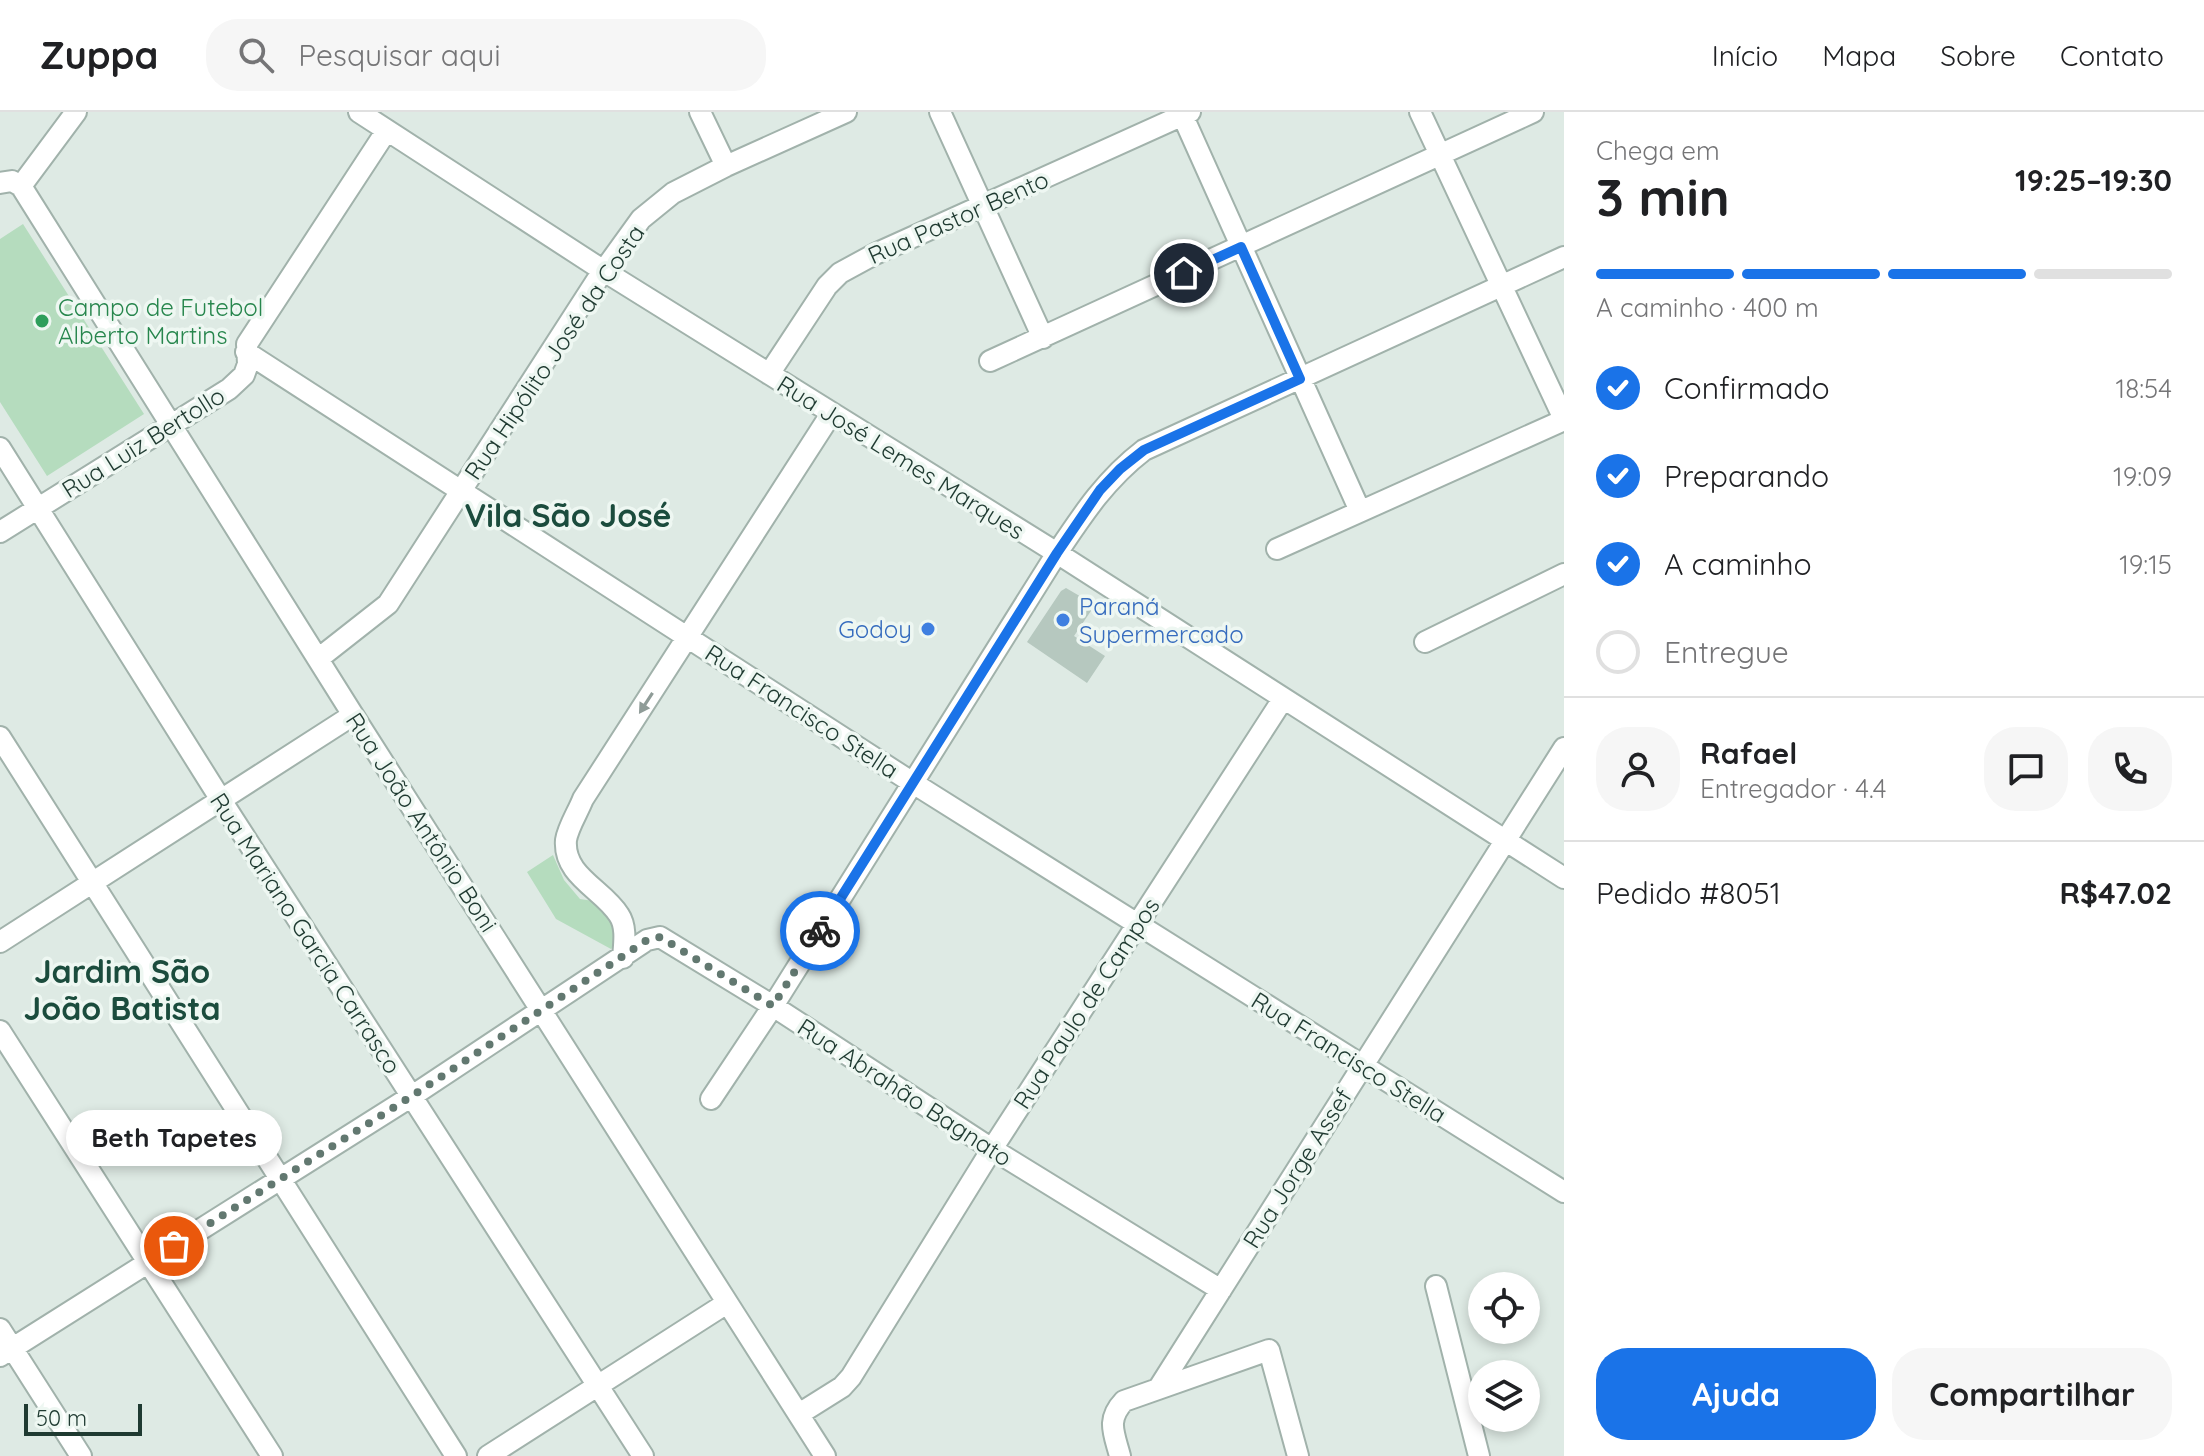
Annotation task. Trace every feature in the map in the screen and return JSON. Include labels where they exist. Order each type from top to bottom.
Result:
[{"type":"street","points":[[0,183],[12,181],[21,186],[76,112]]},
{"type":"street","name":"Rua José Lemes Marques","points":[[359,112],[604,271],[1057,553],[1564,878]]},
{"type":"street","points":[[700,112],[726,166]]},
{"type":"street","name":"Rua Hipólito José da Costa","points":[[318,659],[388,604],[641,219],[673,193],[846,112]]},
{"type":"street","points":[[940,112],[1043,338]]},
{"type":"street","points":[[1277,549],[1564,420],[1420,112]]},
{"type":"street","points":[[990,361],[1533,112]]},
{"type":"street","points":[[1184,113],[1360,511]]},
{"type":"street","name":"Rua Pastor Bento","points":[[769,374],[827,286],[840,273],[875,254],[1184,113]]},
{"type":"street","name":"Rua Luiz Bertollo","points":[[0,532],[229,389],[244,375],[248,364],[247,344],[387,130]]},
{"type":"street","name":"Rua João Antônio Boni","points":[[21,186],[353,715],[825,1456]]},
{"type":"street","points":[[711,1099],[773,1006],[1057,553],[1100,490],[1120,469],[1144,450],[1564,257]]},
{"type":"street","name":"Rua Francisco Stella","points":[[246,352],[913,783],[1564,1192]]},
{"type":"street","points":[[6,1352],[412,1096],[623,958],[625,934],[619,915],[576,872],[567,851],[566,837],[583,799],[831,414]]},
{"type":"street","name":"Rua Mariano Garcia Carrasco","points":[[0,448],[221,800],[643,1456]]},
{"type":"street","points":[[1425,642],[1564,574]]},
{"type":"street","name":"Rua Paulo de Campos","points":[[799,1414],[842,1387],[851,1377],[992,1149],[1283,699]]},
{"type":"street","points":[[0,942],[353,715]]},
{"type":"street","points":[[0,737],[456,1456]]},
{"type":"street","name":"Rua Jorge Assef","points":[[1160,1386],[1564,748]]},
{"type":"street","name":"Rua Abrahão Bagnato","points":[[623,958],[647,940],[660,937],[773,1006],[992,1149],[1221,1290]]},
{"type":"street","points":[[0,1031],[272,1456]]},
{"type":"street","points":[[1436,1286],[1479,1456]]},
{"type":"street","points":[[488,1456],[727,1303]]},
{"type":"street","points":[[0,1329],[6,1352],[81,1456]]},
{"type":"street","points":[[1120,1456],[1112,1423],[1116,1410],[1124,1401],[1269,1350],[1298,1456]]},
{"type":"green space","name":"Campo de Futebol Alberto Martins","points":[[23,224],[144,414],[47,476],[0,402],[0,239]]},
{"type":"green space","points":[[553,855],[564,880],[580,899],[600,902],[614,919],[616,944],[611,949],[556,919],[527,872]]},
{"type":"building","name":"Paraná Supermercado","points":[[1066,588],[1095,605],[1074,636],[1105,656],[1087,683],[1027,642]]},
{"type":"way so far","points":[[174,1246],[412,1096],[653,937],[660,937],[773,1006],[820,931]]},
{"type":"place","name":"Campo de Futebol Alberto Martins","points":[[42,321]]},
{"type":"place","name":"Paraná Supermercado","points":[[1063,620]]},
{"type":"place","name":"Godoy","points":[[928,629]]},
{"type":"place","name":"Beth Tapetes","points":[[174,1246]]},
{"type":"district","name":"Vila São José","points":[[568,515]]},
{"type":"district","name":"Jardim São João Batista","points":[[122,990]]},
{"type":"route","points":[[820,931],[1083,512],[1100,490],[1144,450],[1300,379],[1241,247],[1184,273]]}]
